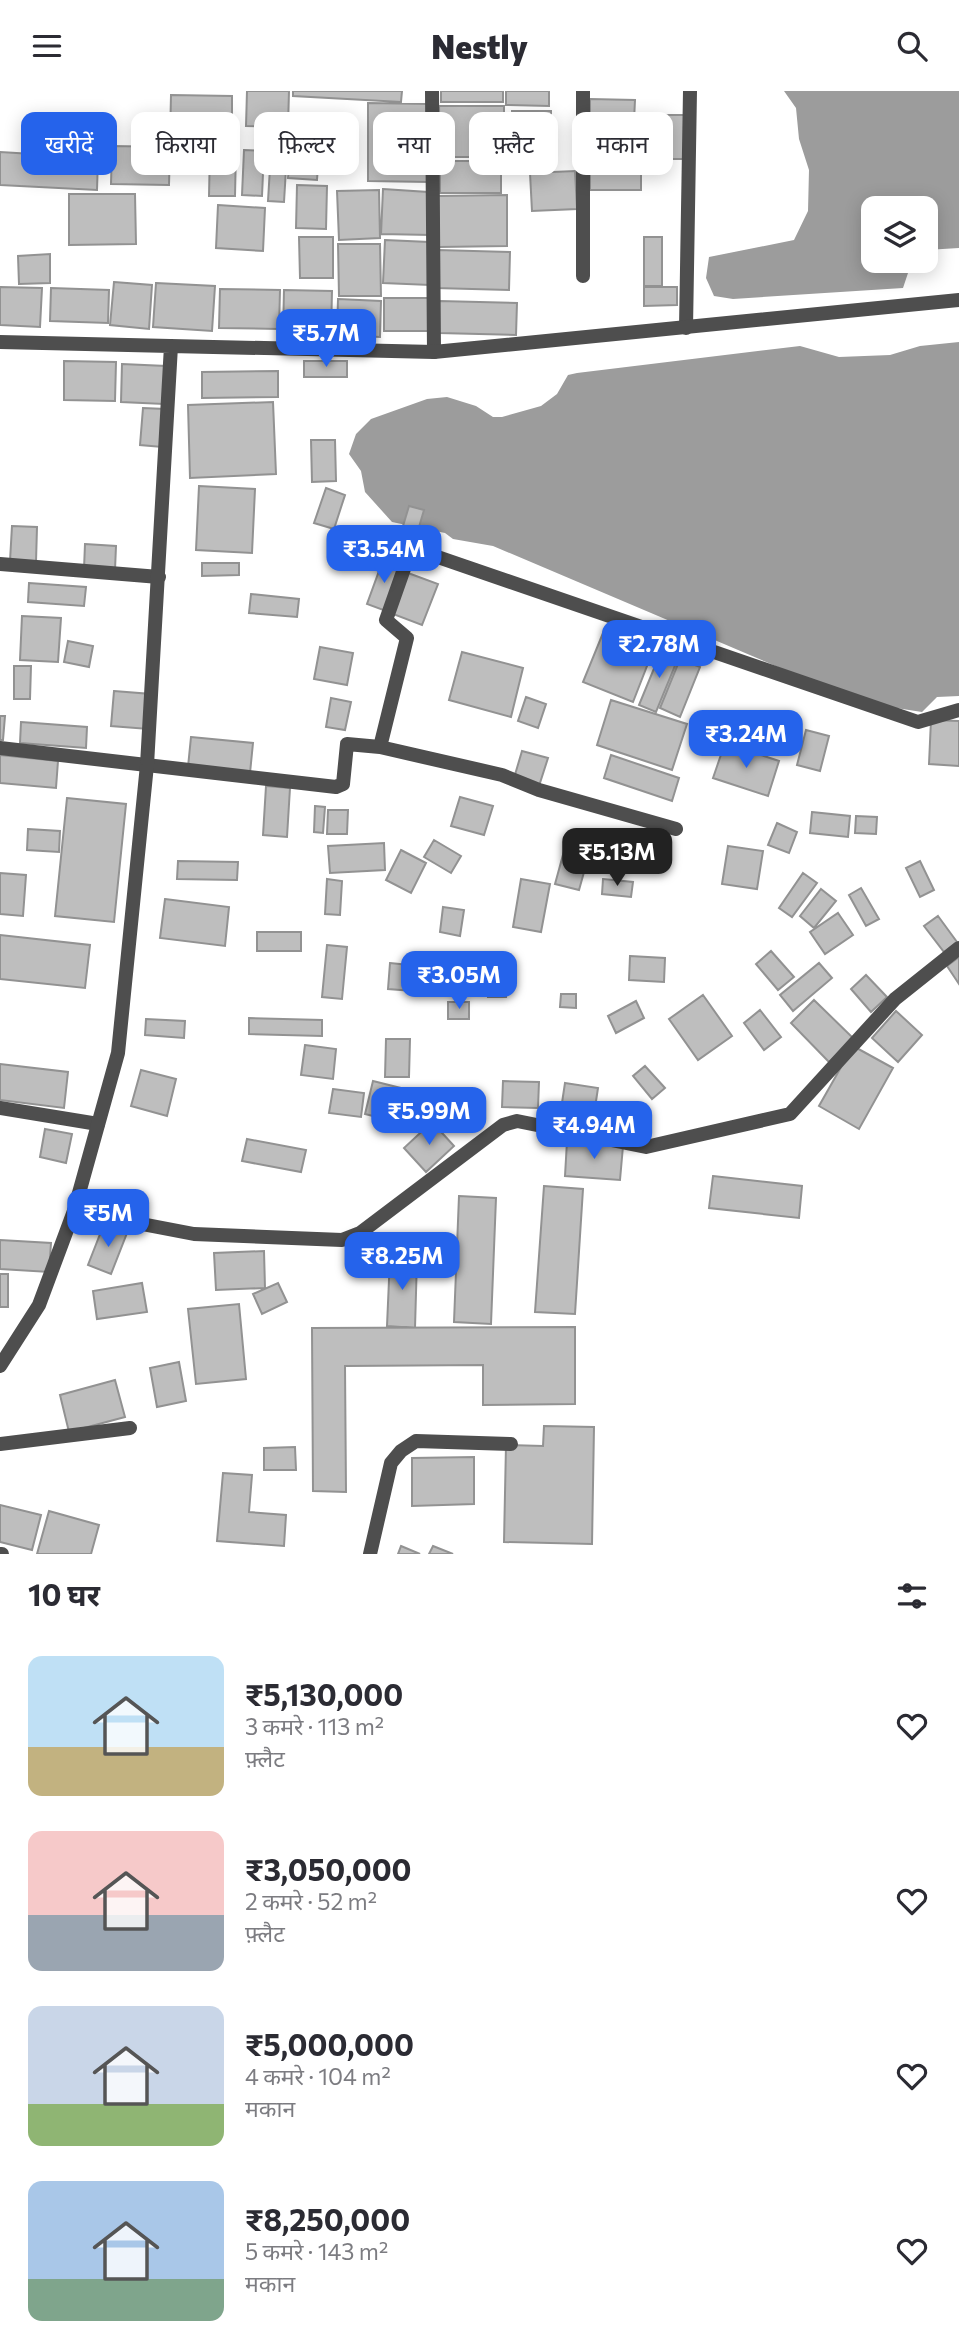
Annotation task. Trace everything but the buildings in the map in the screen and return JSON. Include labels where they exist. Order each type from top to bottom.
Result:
[{"type":"street","points":[[432,91],[434,352]]},
{"type":"street","points":[[583,91],[583,276]]},
{"type":"street","points":[[686,328],[690,91]]},
{"type":"street","points":[[0,342],[434,352],[959,300]]},
{"type":"street","points":[[0,1366],[40,1305],[74,1211],[118,1053],[147,765],[172,346]]},
{"type":"street","points":[[380,747],[407,638],[386,620],[405,566],[429,554],[918,722],[959,710]]},
{"type":"street","points":[[0,564],[159,577]]},
{"type":"street","points":[[0,748],[336,787],[343,784],[347,744],[380,747],[502,775],[538,790],[676,829]]},
{"type":"street","points":[[74,1211],[194,1234],[342,1240],[360,1233],[503,1125],[517,1121],[646,1147],[790,1114],[895,999],[959,948]]},
{"type":"street","points":[[0,1108],[98,1124]]},
{"type":"street","points":[[0,1444],[130,1428]]},
{"type":"street","points":[[370,1554],[391,1464],[401,1451],[416,1441],[511,1444]]},
{"type":"shaded area","points":[[784,91],[959,91],[959,248],[938,249],[938,196],[861,196],[861,273],[908,273],[903,288],[733,299],[714,296],[706,278],[709,257],[794,240],[808,211],[809,170],[799,139],[796,108]]},
{"type":"shaded area","points":[[959,342],[959,696],[937,697],[922,712],[844,700],[792,673],[493,546],[453,539],[445,533],[392,522],[365,492],[361,471],[349,454],[356,434],[371,419],[427,399],[447,397],[476,406],[493,417],[502,417],[541,406],[557,394],[568,375],[577,373],[800,346],[839,357],[890,355],[920,346]]}]
